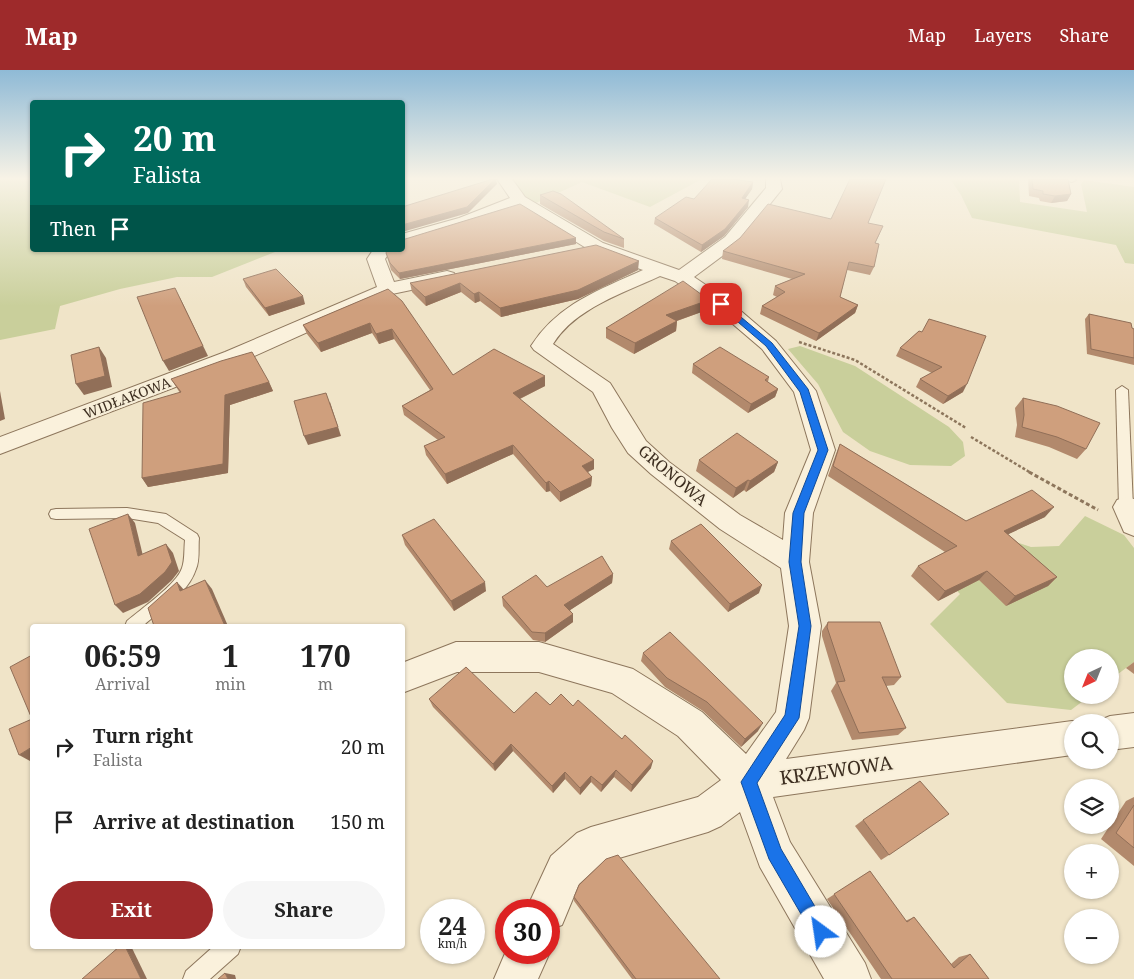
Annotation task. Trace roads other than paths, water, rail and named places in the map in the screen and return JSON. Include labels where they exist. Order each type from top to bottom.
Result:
[{"type":"street","points":[[405,239],[466,221]]},
{"type":"street","points":[[552,899],[565,870],[591,847],[708,813],[749,782],[792,718],[805,626],[795,562],[798,513],[823,450],[805,391],[769,344],[721,304],[671,274],[598,247],[555,221]]},
{"type":"street","points":[[671,274],[731,241],[747,221]]},
{"type":"street","points":[[569,252],[598,247]]},
{"type":"street","points":[[381,252],[376,259],[388,289]]},
{"type":"street","name":"WIDŁAKOWA","points":[[0,446],[233,357],[388,289],[464,274]]},
{"type":"street","name":"GRONOWA","points":[[671,274],[588,302],[546,334],[541,346],[602,388],[624,428],[638,447],[660,468],[730,522],[795,562]]},
{"type":"street","points":[[405,677],[456,656],[539,657],[621,680],[690,724],[749,782],[774,854],[849,979]]},
{"type":"street","points":[[1119,732],[1134,730]]},
{"type":"street","name":"KRZEWOWA","points":[[749,782],[1064,739]]},
{"type":"street","points":[[516,979],[523,964]]},
{"type":"lane","points":[[1122,390],[1130,516]]},
{"type":"lane","points":[[56,514],[127,513],[161,518],[192,538],[189,570],[169,595],[144,613],[135,624]]},
{"type":"lane","points":[[194,979],[227,949]]}]
